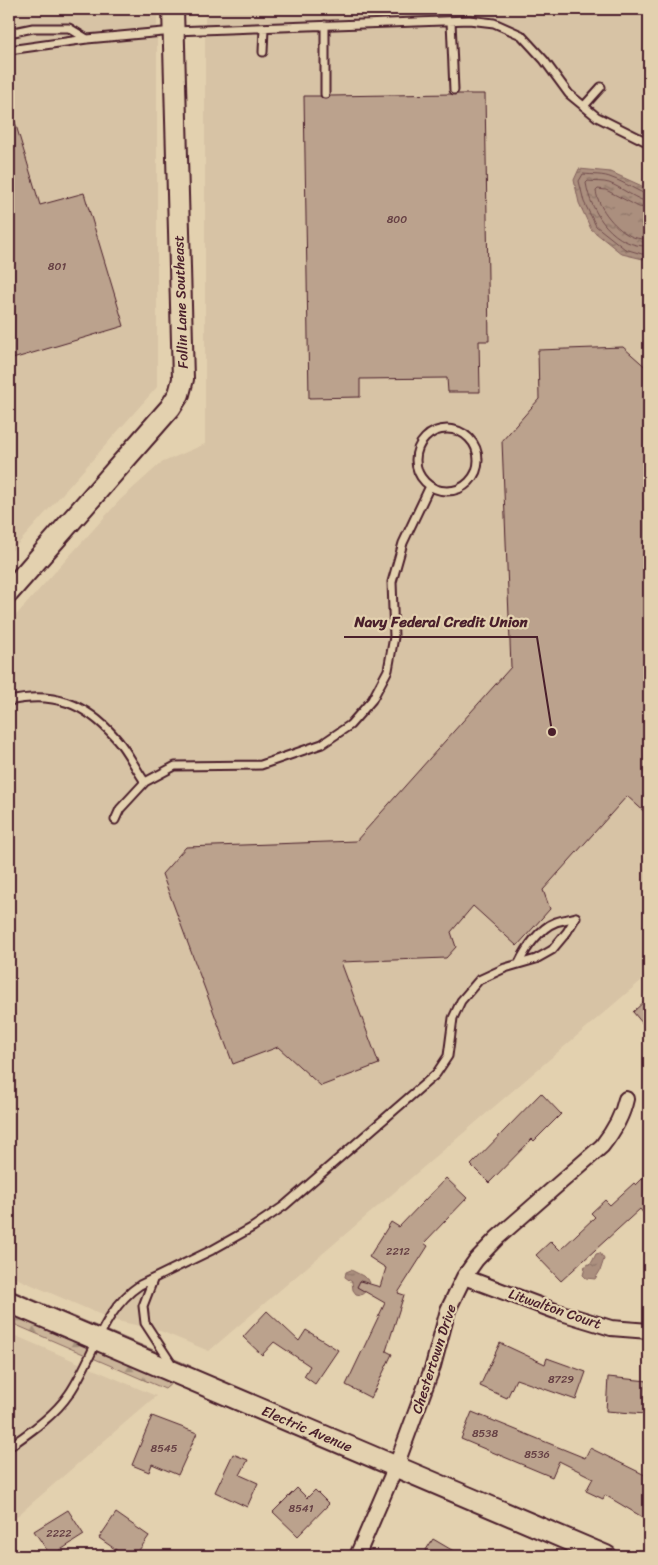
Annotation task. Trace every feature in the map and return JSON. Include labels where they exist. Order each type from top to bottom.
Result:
[{"type":"street","name":"Follin Lane Southeast","points":[[9,592],[170,408],[179,394],[183,379],[173,9]]},
{"type":"street","name":"Chestertown Drive","points":[[357,1556],[396,1466],[433,1366],[448,1310],[464,1277],[476,1260],[497,1238],[602,1146],[614,1130],[623,1111],[626,1099]]},
{"type":"street","name":"Litwalton Court","points":[[464,1277],[555,1311],[611,1328],[649,1332]]},
{"type":"street","name":"Electric Avenue","points":[[9,1302],[606,1556]]},
{"type":"lane","points":[[9,50],[87,39],[174,31],[469,20],[494,23],[521,35],[544,60],[568,93],[597,117],[649,143]]},
{"type":"lane","points":[[451,21],[454,90]]},
{"type":"lane","points":[[325,26],[326,94]]},
{"type":"lane","points":[[9,33],[33,28],[69,28],[87,39]]},
{"type":"lane","points":[[263,52],[264,28]]},
{"type":"lane","points":[[584,106],[601,87]]},
{"type":"lane","points":[[452,429],[463,434],[472,442],[477,453],[477,465],[473,476],[465,485],[454,490],[442,490],[430,486],[422,478],[416,467],[416,455],[420,443],[428,435],[439,430],[452,429]]},
{"type":"lane","points":[[115,820],[120,809],[145,782],[175,766],[261,765],[322,744],[350,725],[372,700],[388,670],[394,637],[392,582],[403,543],[430,486]]},
{"type":"lane","points":[[9,701],[27,697],[60,699],[86,711],[116,738],[145,782]]},
{"type":"lane","points":[[9,1448],[35,1428],[68,1396],[80,1377],[109,1316],[129,1293],[241,1234],[284,1206],[436,1074],[448,1056],[453,1018],[461,1001],[479,980],[519,963],[536,959],[552,950],[568,932],[576,917],[554,923],[532,941],[519,963]]},
{"type":"lane","points":[[153,1280],[143,1306],[145,1323],[178,1373]]},
{"type":"shaded area","points":[[9,9],[157,9],[157,387],[9,554]]},
{"type":"shaded area","points":[[205,9],[649,9],[649,974],[209,1351],[158,1330],[113,1320],[9,1275],[9,623],[120,500],[161,463],[205,444]]},
{"type":"shaded area","points":[[9,1333],[156,1396],[9,1523]]},
{"type":"green space","points":[[9,1289],[191,1366],[165,1389],[9,1322]]},
{"type":"water","points":[[579,169],[611,172],[642,186],[649,192],[649,257],[643,259],[622,254],[591,229],[579,203],[574,180]]},
{"type":"water","points":[[600,1253],[604,1259],[600,1271],[595,1279],[586,1278],[583,1275],[584,1267],[592,1262],[596,1254]]},
{"type":"water","points":[[351,1270],[368,1279],[370,1283],[366,1285],[365,1292],[361,1295],[356,1294],[353,1290],[352,1282],[345,1277],[346,1272]]},
{"type":"building","points":[[485,94],[489,341],[479,341],[480,392],[448,392],[447,378],[360,379],[360,397],[309,398],[304,96],[320,96],[325,99],[330,96]]},
{"type":"building","points":[[9,112],[12,112],[40,205],[84,193],[124,326],[9,360]]},
{"type":"building","points":[[623,347],[649,370],[649,816],[627,796],[543,890],[550,909],[517,946],[473,906],[451,932],[456,947],[446,958],[341,962],[379,1064],[321,1086],[278,1047],[233,1064],[162,874],[186,847],[356,841],[511,667],[502,441],[539,399],[538,350]]},
{"type":"building","points":[[649,997],[649,1031],[633,1012]]},
{"type":"building","points":[[541,1093],[561,1114],[534,1141],[532,1139],[489,1183],[471,1165]]},
{"type":"building","points":[[649,1172],[649,1220],[640,1209],[561,1281],[536,1255],[551,1241],[560,1250],[595,1217],[591,1213],[605,1200],[610,1205],[634,1183],[636,1185]]},
{"type":"building","points":[[446,1178],[467,1198],[424,1243],[428,1246],[398,1293],[404,1295],[386,1351],[392,1354],[371,1398],[346,1385],[385,1303],[357,1287],[360,1281],[380,1287],[386,1268],[369,1257],[391,1222],[399,1227]]},
{"type":"building","points":[[267,1311],[299,1341],[306,1330],[338,1350],[315,1384],[304,1376],[310,1366],[274,1342],[262,1355],[243,1337]]},
{"type":"building","points":[[500,1343],[545,1364],[547,1358],[586,1372],[576,1400],[516,1379],[507,1398],[480,1386]]},
{"type":"building","points":[[608,1377],[648,1381],[646,1414],[606,1411]]},
{"type":"building","points":[[472,1412],[585,1458],[590,1448],[649,1477],[649,1521],[605,1495],[603,1499],[586,1491],[593,1478],[559,1461],[552,1477],[461,1439]]},
{"type":"building","points":[[152,1416],[197,1433],[178,1475],[152,1464],[149,1472],[132,1465]]},
{"type":"building","points":[[233,1454],[248,1460],[240,1475],[258,1483],[247,1507],[215,1492]]},
{"type":"building","points":[[297,1488],[307,1498],[315,1490],[329,1504],[298,1536],[273,1512]]},
{"type":"building","points":[[68,1510],[84,1535],[51,1556],[34,1531]]},
{"type":"building","points":[[116,1513],[149,1536],[135,1556],[125,1556],[99,1538]]},
{"type":"building","points":[[433,1539],[462,1556],[422,1556]]},
{"type":"place","name":"Navy Federal Credit Union","points":[[552,732]]}]
